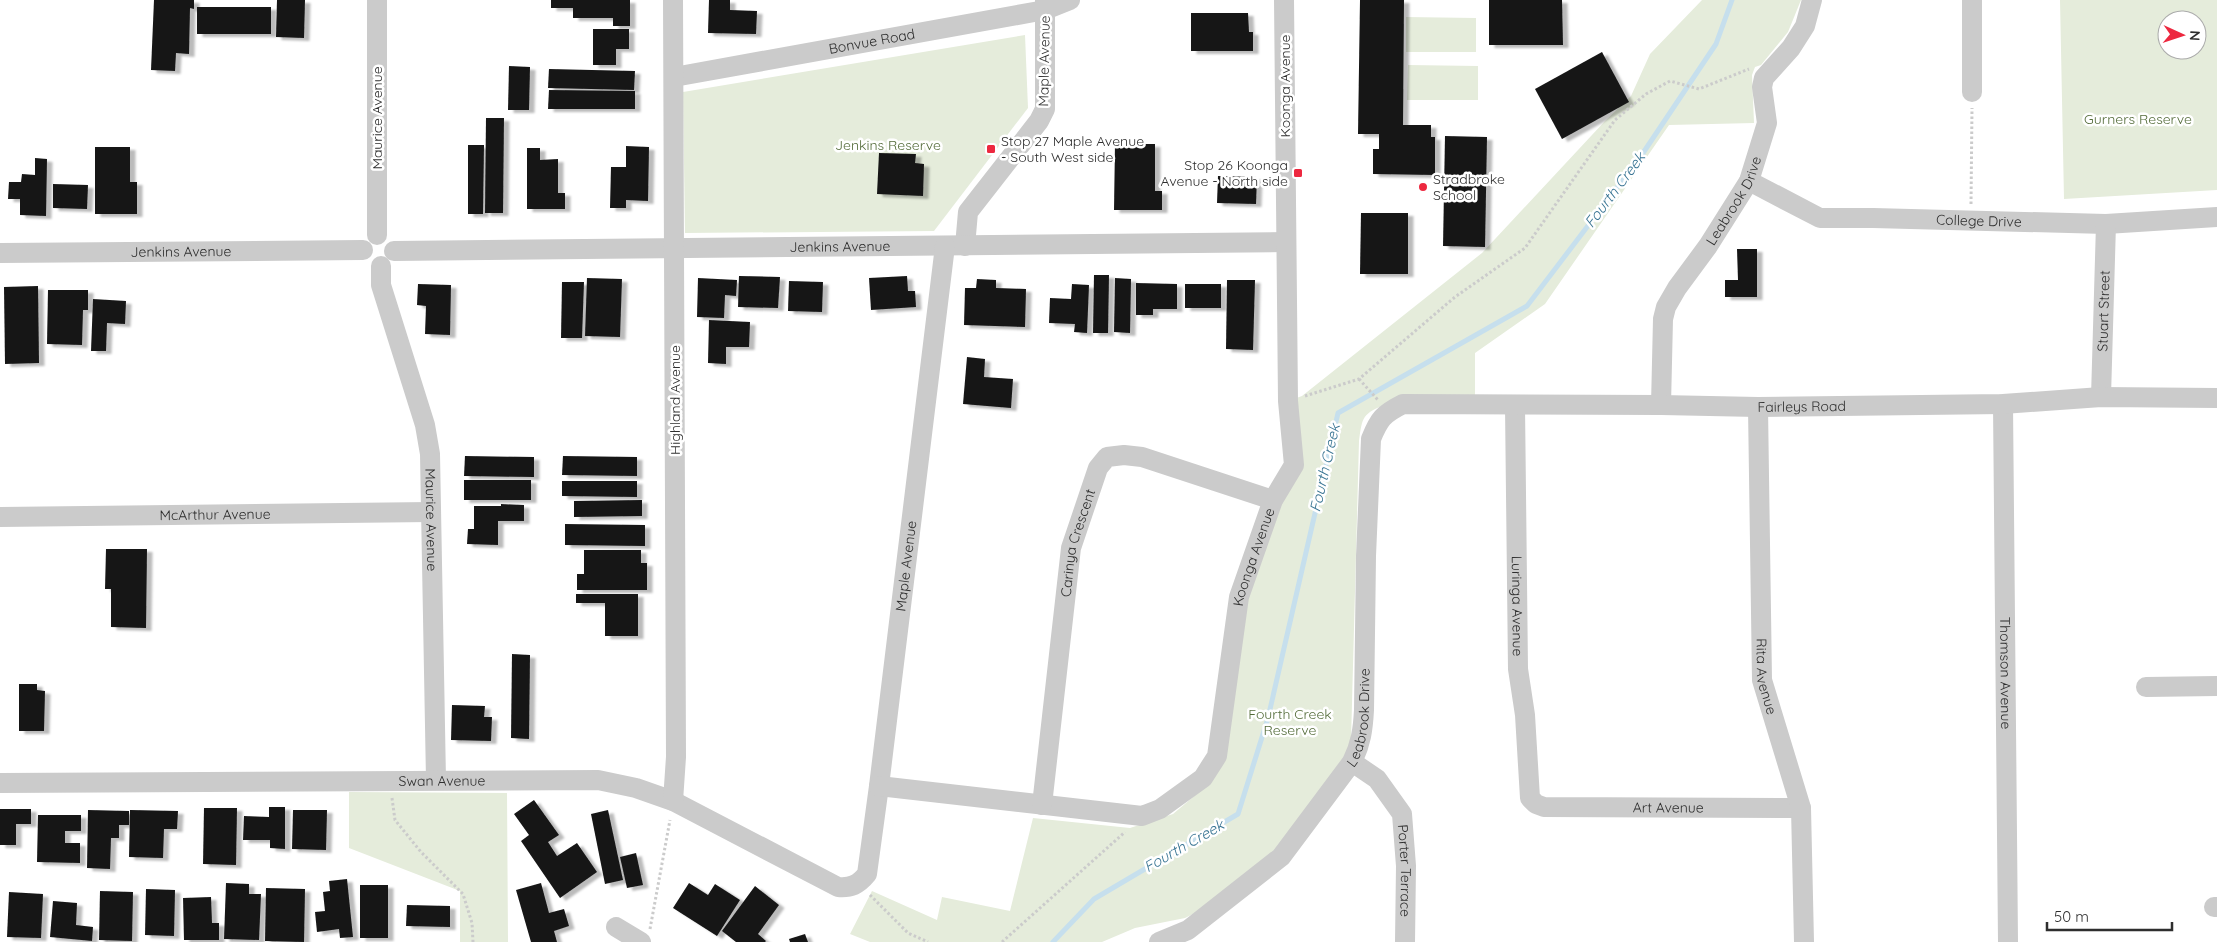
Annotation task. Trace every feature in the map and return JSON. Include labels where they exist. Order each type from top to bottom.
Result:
[{"type":"street","name":"Maurice Avenue","points":[[377,0],[377,235]]},
{"type":"street","name":"Highland Avenue","points":[[673,0],[676,757],[673,801]]},
{"type":"street","name":"Bonvue Road","points":[[674,77],[1070,0]]},
{"type":"street","name":"Koonga Avenue","points":[[1142,816],[1160,809],[1203,778],[1217,756],[1240,597],[1273,500],[1294,465],[1288,401],[1284,0]]},
{"type":"street","points":[[1764,78],[1791,48],[1805,26],[1812,0]]},
{"type":"street","points":[[1972,0],[1972,92]]},
{"type":"street","name":"Maple Avenue","points":[[859,884],[867,874],[955,246],[968,212],[1039,121],[1045,109],[1045,5]]},
{"type":"street","name":"Leabrook Drive","points":[[1661,405],[1663,319],[1666,307],[1676,288],[1708,246],[1749,181],[1767,124],[1762,87],[1764,78]]},
{"type":"street","name":"College Drive","points":[[1749,181],[1820,218],[2106,224],[2217,217]]},
{"type":"street","name":"Stuart Street","points":[[2101,397],[2106,224]]},
{"type":"street","points":[[377,235],[386,237],[392,242],[394,251],[392,258],[387,264],[381,266],[372,265],[366,260],[363,250],[365,242],[370,237],[377,235]]},
{"type":"street","name":"Jenkins Avenue","points":[[394,251],[1286,242]]},
{"type":"street","name":"Jenkins Avenue","points":[[0,253],[363,250]]},
{"type":"street","name":"Maurice Avenue","points":[[381,266],[381,285],[425,425],[430,454],[436,780]]},
{"type":"street","name":"Fairleys Road","points":[[1389,411],[1403,404],[1758,407],[2003,404],[2101,397],[2217,398]]},
{"type":"street","name":"Thomson Avenue","points":[[2003,404],[2008,942]]},
{"type":"street","name":"Luringa Avenue","points":[[1515,406],[1518,669],[1525,715],[1530,798],[1536,804]]},
{"type":"street","name":"Rita Avenue","points":[[1758,407],[1762,680],[1801,808],[1804,942]]},
{"type":"street","name":"Leabrook Drive","points":[[1159,942],[1188,930],[1281,857],[1352,762],[1360,746],[1363,731],[1371,439],[1378,421],[1389,411]]},
{"type":"street","name":"Carinya Crescent","points":[[1042,805],[1071,548],[1098,468],[1107,457],[1124,455],[1142,457],[1273,500]]},
{"type":"street","name":"McArthur Avenue","points":[[0,517],[431,512]]},
{"type":"street","points":[[2146,687],[2217,686]]},
{"type":"street","name":"Porter Terrace","points":[[1352,762],[1377,779],[1402,814],[1406,866],[1405,942]]},
{"type":"street","name":"Swan Avenue","points":[[0,783],[598,780],[636,788],[673,801],[838,887],[849,888],[859,884]]},
{"type":"street","points":[[879,786],[1142,816]]},
{"type":"street","name":"Art Avenue","points":[[1536,804],[1544,807],[1801,808]]},
{"type":"street","points":[[616,927],[646,937]]},
{"type":"path","points":[[1288,401],[1359,378],[1455,297],[1525,248],[1615,120],[1646,94],[1670,81],[1681,86],[1699,89],[1749,69],[1764,78]]},
{"type":"path","points":[[1971,220],[1972,92]]},
{"type":"path","points":[[1359,378],[1389,411]]},
{"type":"path","points":[[392,798],[395,820],[421,852],[463,894],[472,923],[473,942]]},
{"type":"path","points":[[646,937],[673,801]]},
{"type":"path","points":[[1002,942],[1142,816]]},
{"type":"path","points":[[859,884],[908,933],[928,942]]},
{"type":"green space","name":"Fourth Creek Reserve","points":[[1702,0],[1801,0],[1788,32],[1761,65],[1755,67],[1752,75],[1754,123],[1669,125],[1545,304],[1475,353],[1475,403],[1382,406],[1370,412],[1364,419],[1359,441],[1351,741],[1347,752],[1277,854],[1211,905],[1185,918],[1135,928],[1102,942],[870,942],[850,934],[872,891],[937,920],[942,897],[1010,911],[1033,818],[1130,828],[1173,814],[1212,781],[1239,597],[1293,463],[1288,401],[1302,396],[1482,253],[1605,121],[1631,96],[1650,54]]},
{"type":"green space","name":"Gurners Reserve","points":[[2060,0],[2217,0],[2217,190],[2064,199]]},
{"type":"green space","points":[[1406,17],[1476,18],[1476,52],[1406,52]]},
{"type":"green space","name":"Jenkins Reserve","points":[[1025,35],[1028,108],[934,231],[685,233],[683,92]]},
{"type":"green space","points":[[1408,65],[1478,66],[1478,100],[1407,100]]},
{"type":"green space","points":[[349,792],[507,793],[508,942],[460,942],[460,891],[349,848]]},
{"type":"building","points":[[154,0],[194,0],[194,9],[190,8],[189,54],[176,53],[175,71],[151,70]]},
{"type":"building","points":[[277,0],[305,0],[304,38],[276,37]]},
{"type":"building","points":[[551,0],[630,0],[630,26],[613,26],[613,18],[573,18],[573,8],[551,8]]},
{"type":"building","points":[[709,0],[730,0],[730,10],[757,11],[756,34],[708,33]]},
{"type":"building","points":[[1360,0],[1404,0],[1403,125],[1431,125],[1431,137],[1435,137],[1435,175],[1373,174],[1373,149],[1379,149],[1379,134],[1358,134]]},
{"type":"building","points":[[1489,0],[1562,0],[1563,45],[1489,45]]},
{"type":"building","points":[[197,7],[271,7],[271,34],[197,34]]},
{"type":"building","points":[[1191,13],[1248,13],[1249,32],[1253,32],[1253,51],[1191,51]]},
{"type":"building","points":[[593,29],[629,29],[629,49],[616,49],[616,65],[593,65]]},
{"type":"building","points":[[1602,52],[1629,102],[1562,139],[1535,89]]},
{"type":"building","points":[[509,66],[530,67],[529,110],[508,110]]},
{"type":"building","points":[[549,69],[635,71],[634,90],[548,88]]},
{"type":"building","points":[[549,90],[635,91],[635,109],[548,109]]},
{"type":"building","points":[[486,118],[504,118],[503,213],[485,213]]},
{"type":"building","points":[[1445,136],[1487,137],[1485,247],[1443,246]]},
{"type":"building","points":[[1115,144],[1155,144],[1155,191],[1162,191],[1162,210],[1114,210]]},
{"type":"building","points":[[468,145],[484,145],[483,214],[468,214]]},
{"type":"building","points":[[626,146],[649,147],[648,201],[626,200],[626,208],[610,208],[611,167],[626,167]]},
{"type":"building","points":[[95,147],[130,147],[130,182],[137,182],[137,214],[95,214]]},
{"type":"building","points":[[527,148],[540,148],[540,160],[558,159],[558,193],[565,193],[565,209],[527,209]]},
{"type":"building","points":[[879,153],[916,154],[915,163],[924,164],[923,196],[877,194]]},
{"type":"building","points":[[35,158],[47,159],[46,216],[20,215],[20,199],[8,199],[9,182],[21,182],[22,174],[35,175]]},
{"type":"building","points":[[1218,176],[1257,177],[1256,204],[1217,203]]},
{"type":"building","points":[[53,184],[88,185],[87,209],[53,208]]},
{"type":"building","points":[[1361,213],[1408,213],[1408,274],[1360,274]]},
{"type":"building","points":[[1737,249],[1757,249],[1757,297],[1725,297],[1725,280],[1738,280]]},
{"type":"building","points":[[1094,275],[1109,275],[1108,333],[1093,333]]},
{"type":"building","points":[[739,276],[780,277],[778,308],[738,307]]},
{"type":"building","points":[[907,276],[908,291],[915,291],[916,307],[871,310],[869,278]]},
{"type":"building","points":[[587,278],[622,279],[620,337],[585,336]]},
{"type":"building","points":[[698,278],[737,280],[736,296],[725,295],[724,318],[697,317]]},
{"type":"building","points":[[1115,278],[1131,279],[1130,333],[1114,332]]},
{"type":"building","points":[[977,279],[996,280],[996,288],[1026,289],[1025,327],[964,325],[965,288],[976,288]]},
{"type":"building","points":[[1227,280],[1255,280],[1253,350],[1226,349]]},
{"type":"building","points":[[789,281],[823,282],[822,312],[788,311]]},
{"type":"building","points":[[562,282],[584,282],[582,338],[561,338]]},
{"type":"building","points":[[1136,283],[1177,284],[1177,309],[1153,309],[1153,315],[1136,315]]},
{"type":"building","points":[[418,284],[451,285],[450,335],[425,334],[426,306],[417,305]]},
{"type":"building","points":[[1072,284],[1089,285],[1087,333],[1074,332],[1075,324],[1049,323],[1050,298],[1071,299]]},
{"type":"building","points":[[1185,284],[1221,284],[1221,308],[1185,308]]},
{"type":"building","points":[[38,286],[39,363],[5,364],[4,287]]},
{"type":"building","points":[[48,290],[88,290],[88,310],[83,310],[82,345],[47,344]]},
{"type":"building","points":[[93,299],[126,301],[125,324],[107,323],[106,351],[91,351]]},
{"type":"building","points":[[709,320],[750,322],[749,347],[726,347],[726,364],[708,363]]},
{"type":"building","points":[[967,357],[985,359],[984,377],[1013,379],[1011,408],[963,404]]},
{"type":"building","points":[[465,456],[534,457],[534,477],[464,476]]},
{"type":"building","points":[[563,456],[637,457],[637,476],[562,475]]},
{"type":"building","points":[[464,480],[531,480],[531,500],[464,500]]},
{"type":"building","points":[[562,481],[637,481],[637,497],[562,496]]},
{"type":"building","points":[[642,500],[642,516],[574,517],[574,501]]},
{"type":"building","points":[[501,504],[524,505],[524,521],[498,521],[498,545],[467,544],[468,529],[474,529],[474,506],[501,506]]},
{"type":"building","points":[[565,524],[645,525],[645,546],[565,545]]},
{"type":"building","points":[[106,549],[147,549],[146,628],[111,627],[111,589],[105,589]]},
{"type":"building","points":[[584,550],[641,550],[641,563],[647,563],[647,590],[577,590],[577,574],[584,574]]},
{"type":"building","points":[[576,594],[638,594],[638,636],[605,636],[605,603],[576,603]]},
{"type":"building","points":[[512,654],[530,655],[529,739],[511,738]]},
{"type":"building","points":[[19,684],[37,684],[37,690],[45,691],[44,731],[19,731]]},
{"type":"building","points":[[452,705],[485,706],[484,717],[492,717],[491,741],[451,740]]},
{"type":"building","points":[[534,800],[559,835],[548,842],[557,856],[577,843],[597,872],[560,898],[521,841],[529,835],[514,814]]},
{"type":"building","points":[[269,807],[285,807],[285,849],[270,848],[270,840],[243,840],[244,816],[269,817]]},
{"type":"building","points":[[204,808],[237,808],[236,865],[203,864]]},
{"type":"building","points":[[0,809],[31,809],[31,824],[16,824],[16,845],[0,845]]},
{"type":"building","points":[[88,810],[129,811],[129,825],[119,825],[119,838],[111,838],[110,869],[87,868]]},
{"type":"building","points":[[130,810],[178,811],[177,829],[164,829],[163,858],[129,857]]},
{"type":"building","points":[[293,810],[327,810],[326,850],[292,849]]},
{"type":"building","points":[[608,810],[623,880],[605,884],[591,814]]},
{"type":"building","points":[[38,815],[81,815],[81,831],[65,831],[65,843],[80,843],[80,863],[37,862]]},
{"type":"building","points":[[636,853],[643,885],[627,888],[620,857]]},
{"type":"building","points":[[347,879],[353,937],[340,938],[339,929],[317,932],[315,912],[325,911],[323,892],[330,891],[329,881]]},
{"type":"building","points":[[226,883],[249,884],[249,894],[261,894],[259,940],[224,939]]},
{"type":"building","points":[[541,883],[549,913],[564,909],[569,926],[554,931],[557,942],[531,942],[516,890]]},
{"type":"building","points":[[689,883],[708,895],[715,884],[740,900],[717,936],[673,908]]},
{"type":"building","points":[[360,885],[388,885],[388,938],[360,938]]},
{"type":"building","points":[[755,886],[779,905],[758,934],[765,942],[736,942],[722,931]]},
{"type":"building","points":[[266,888],[305,889],[304,942],[265,941]]},
{"type":"building","points":[[146,889],[175,890],[174,936],[145,935]]},
{"type":"building","points":[[100,891],[133,892],[132,941],[99,940]]},
{"type":"building","points":[[9,892],[43,894],[41,938],[7,937]]},
{"type":"building","points":[[211,897],[212,923],[219,923],[219,940],[184,940],[183,898]]},
{"type":"building","points":[[53,901],[77,903],[76,925],[93,927],[92,941],[50,937]]},
{"type":"building","points":[[407,905],[450,906],[450,927],[406,926]]},
{"type":"building","points":[[805,934],[808,942],[790,942],[789,939]]},
{"type":"waterway","name":"Fourth Creek","points":[[1053,942],[1094,899],[1238,814],[1268,718],[1338,413],[1527,306],[1641,156],[1716,44],[1732,0]]},
{"type":"place","name":"Stop 27 Maple Avenue - South West side","points":[[991,149]]},
{"type":"place","name":"Stop 26 Koonga Avenue - North side","points":[[1298,173]]},
{"type":"place","name":"Stradbroke School","points":[[1423,187]]}]
